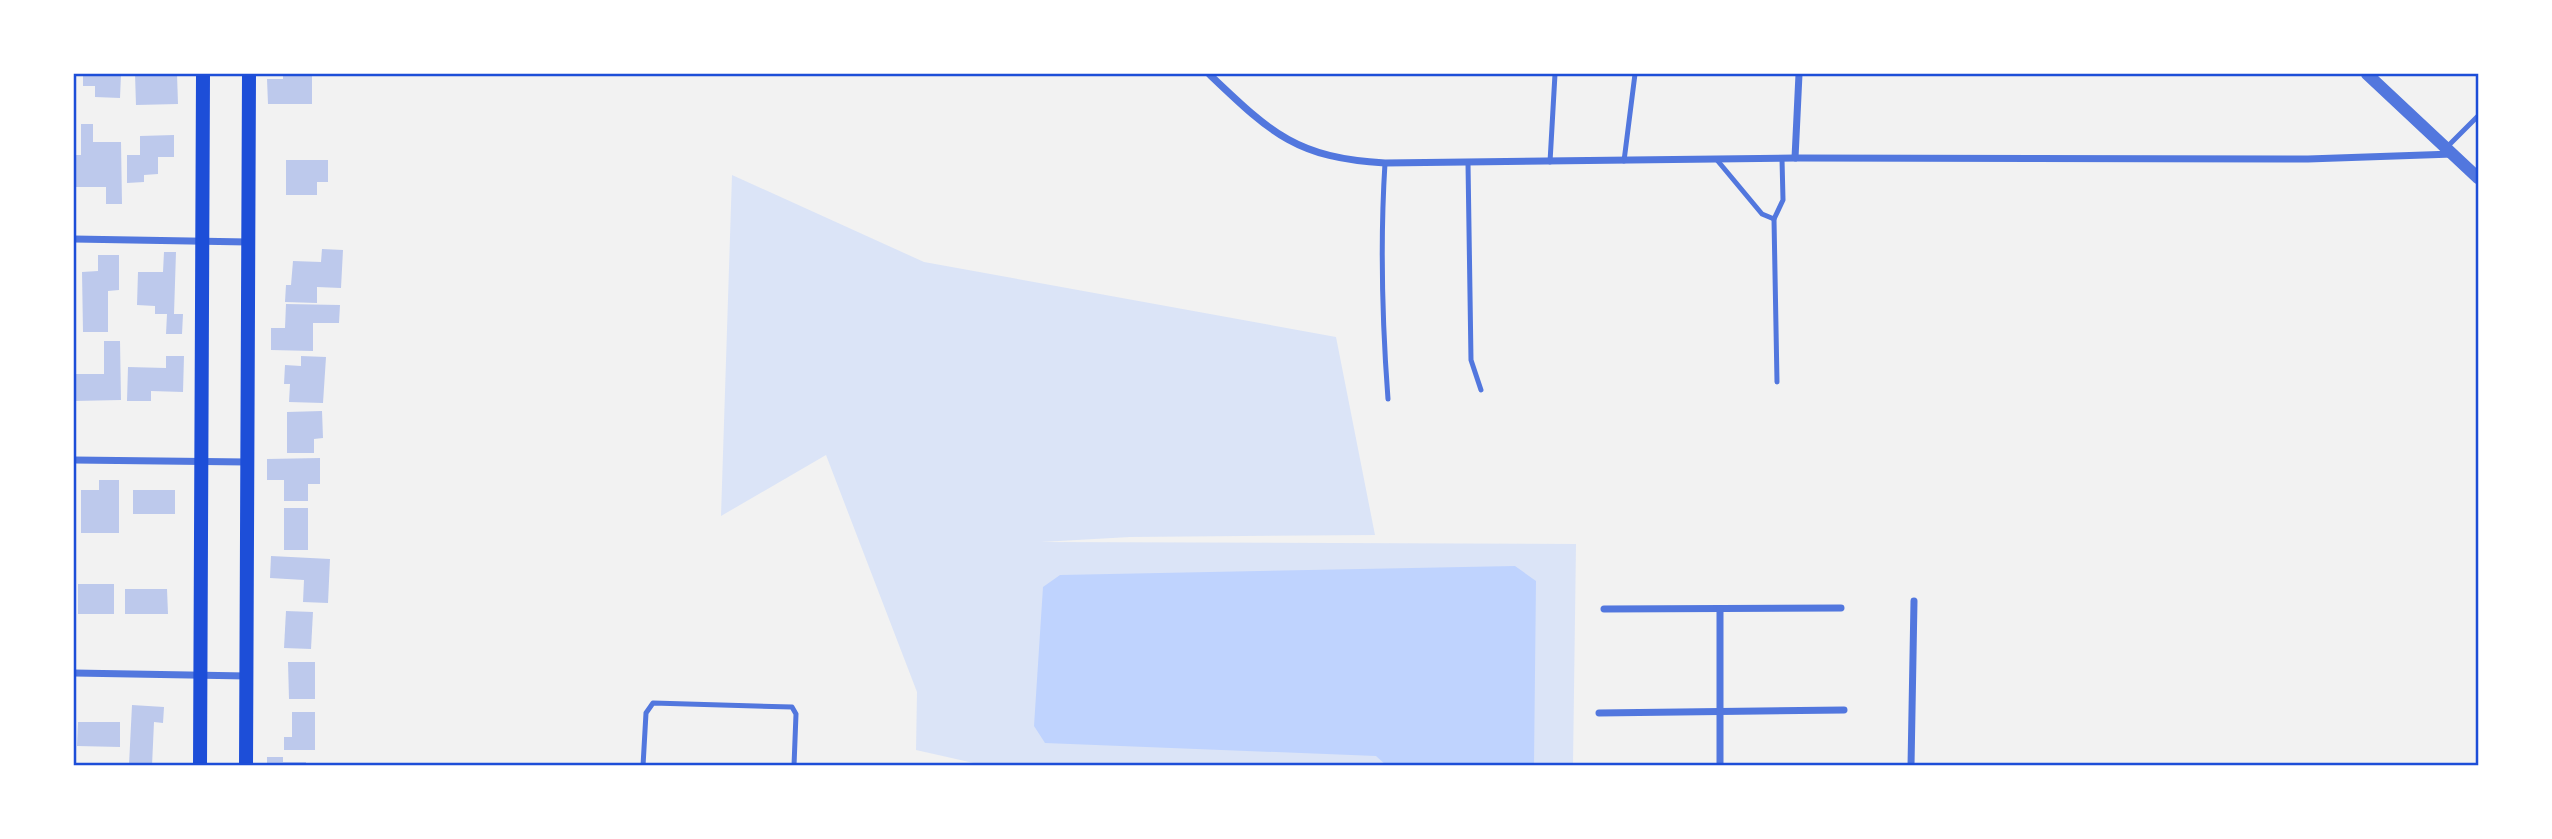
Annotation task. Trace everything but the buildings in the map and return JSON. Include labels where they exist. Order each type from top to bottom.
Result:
[{"type":"main road","points":[[200,765],[203,74]]},
{"type":"main road","points":[[246,765],[249,74]]},
{"type":"street","points":[[1209,74],[1264,125],[1288,142],[1314,154],[1343,161],[1468,163],[1795,158],[2308,159],[2450,151]]},
{"type":"street","points":[[1795,158],[1799,74]]},
{"type":"street","points":[[2367,74],[2479,178]]},
{"type":"street","points":[[74,239],[248,242]]},
{"type":"street","points":[[74,460],[247,461]]},
{"type":"street","points":[[1911,765],[1914,601]]},
{"type":"street","points":[[1604,609],[1841,608]]},
{"type":"street","points":[[1720,609],[1720,765]]},
{"type":"street","points":[[74,673],[247,676]]},
{"type":"street","points":[[1599,713],[1844,710]]},
{"type":"lane","points":[[1550,162],[1555,74]]},
{"type":"lane","points":[[1624,161],[1634,74]]},
{"type":"lane","points":[[2450,151],[2479,116]]},
{"type":"lane","points":[[1777,382],[1774,219],[1783,200],[1782,159]]},
{"type":"lane","points":[[1717,160],[1762,214],[1774,219]]},
{"type":"lane","points":[[1385,163],[1381,235],[1382,323],[1388,399]]},
{"type":"lane","points":[[1468,163],[1471,360],[1481,390]]},
{"type":"lane","points":[[643,765],[646,713],[653,703],[792,708],[796,715],[794,765]]},
{"type":"shaded area","points":[[732,175],[924,262],[1336,337],[1375,535],[1130,537],[1041,542],[1576,544],[1573,765],[987,766],[916,750],[917,692],[826,455],[721,516]]},
{"type":"water","points":[[1515,566],[1536,581],[1534,765],[1387,766],[1376,756],[1045,743],[1034,726],[1043,587],[1060,575]]}]
